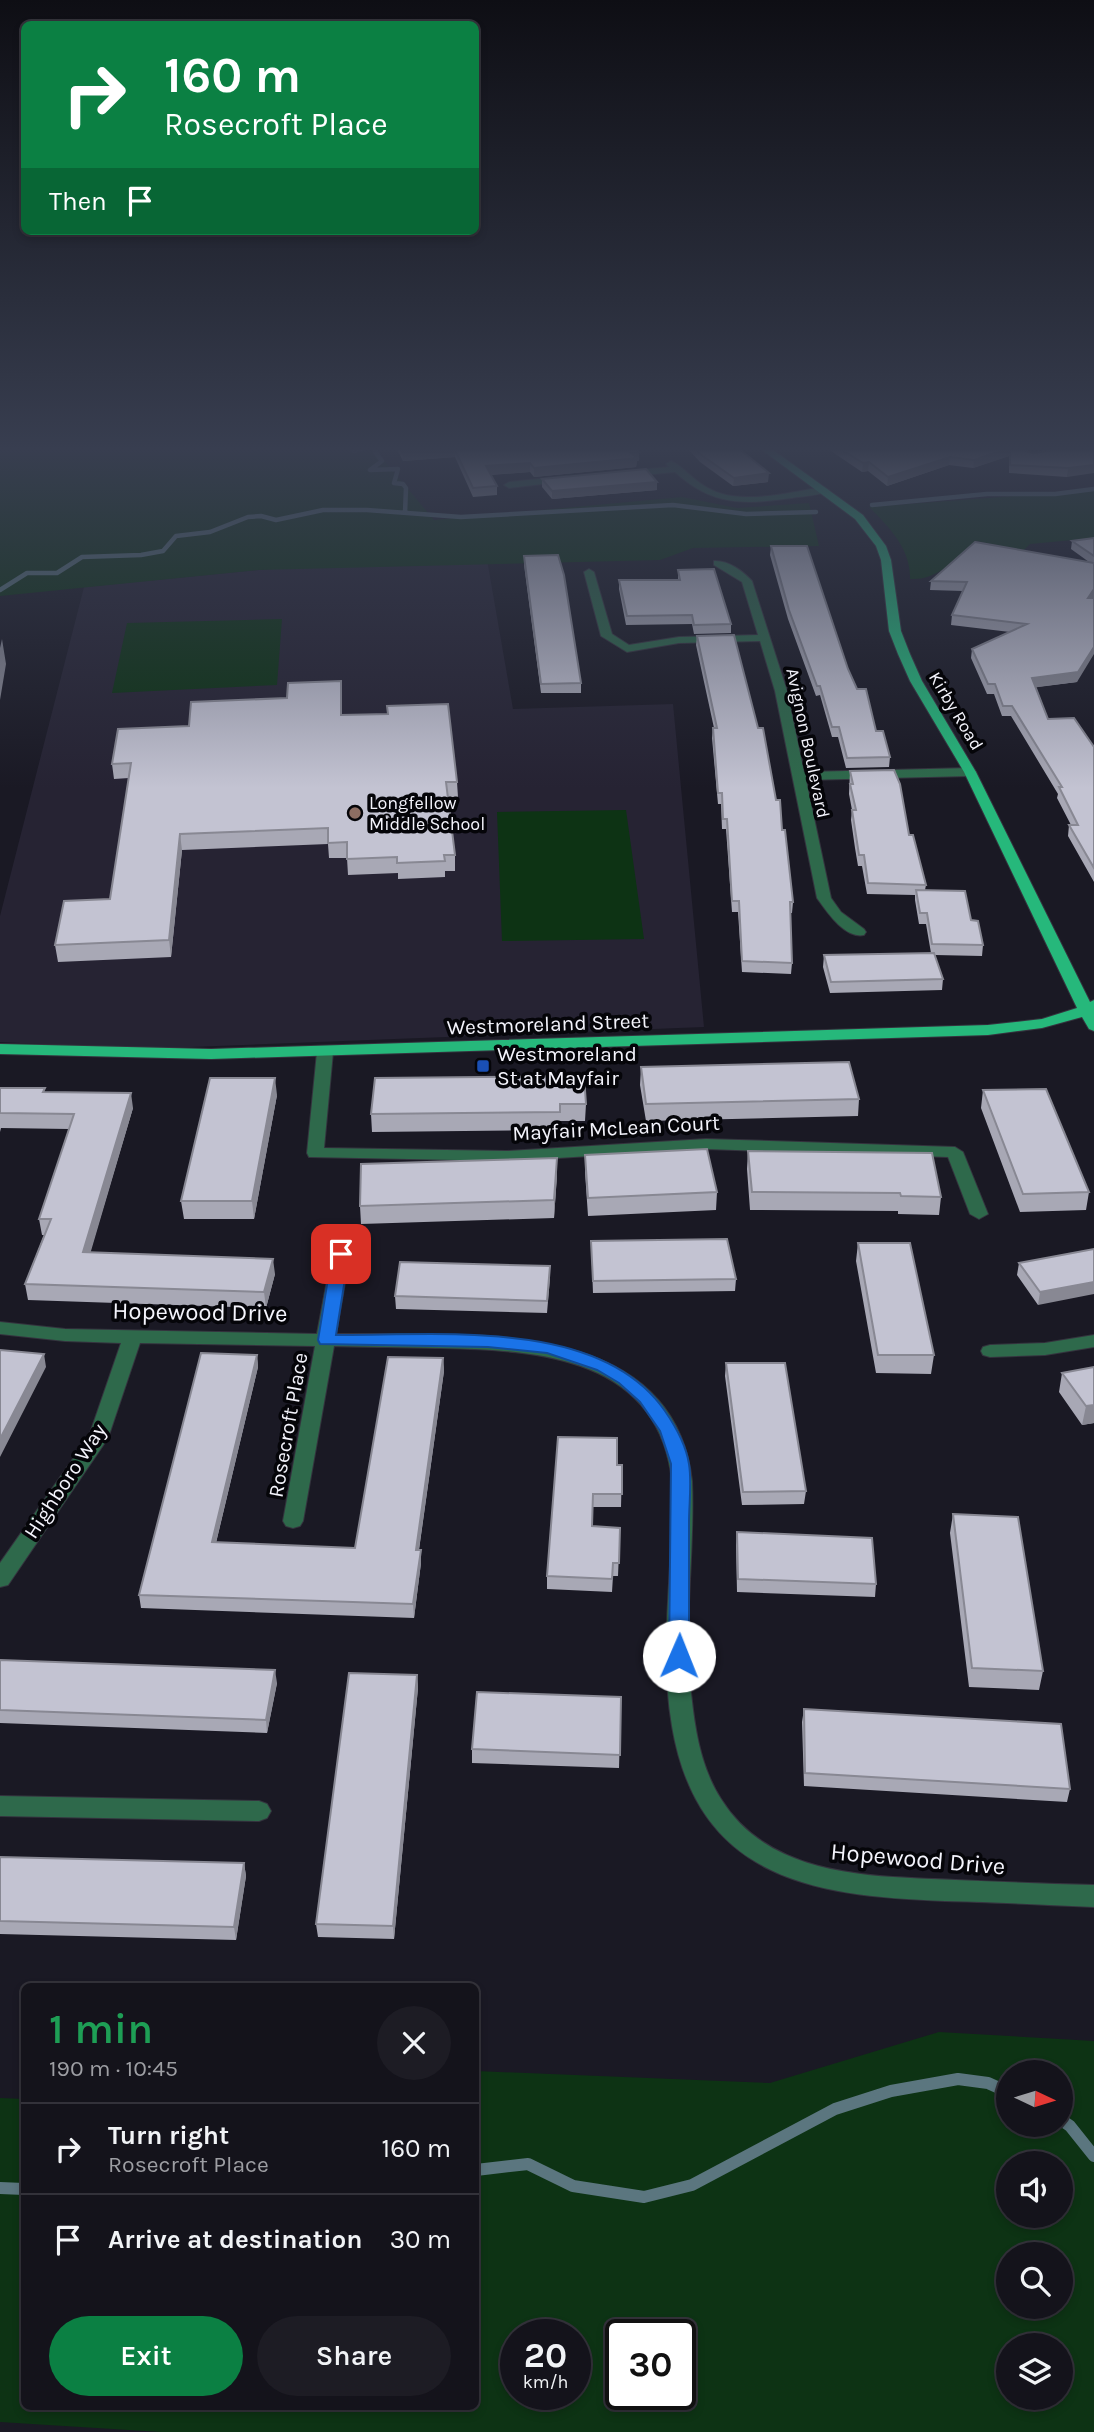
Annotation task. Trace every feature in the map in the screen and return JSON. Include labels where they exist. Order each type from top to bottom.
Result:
[{"type":"main road","name":"Kirby Road","points":[[886,560],[895,631],[916,681],[970,772],[1090,1008],[1094,1026]]},
{"type":"main road","name":"Westmoreland Street","points":[[0,1049],[154,1054],[325,1052],[988,1030],[1034,1026],[1090,1008]]},
{"type":"street","name":"Avignon Boulevard","points":[[719,563],[740,574],[747,581],[765,638],[783,698],[824,898],[836,915],[859,932]]},
{"type":"street","points":[[589,572],[607,636],[626,649],[679,640],[765,638]]},
{"type":"street","points":[[799,776],[970,772]]},
{"type":"street","name":"Mayfair McLean Court","points":[[325,1052],[315,1153],[495,1157],[706,1144],[955,1152],[979,1214]]},
{"type":"street","name":"Rosecroft Place","points":[[293,1521],[341,1254]]},
{"type":"street","name":"Hopewood Drive","points":[[0,1328],[65,1335],[132,1337],[488,1342],[566,1351],[603,1366],[625,1379],[647,1398],[669,1431],[680,1464],[679,1656],[684,1739],[695,1778],[716,1812],[763,1854],[800,1872],[853,1884],[1094,1896]]},
{"type":"street","name":"Highboro Way","points":[[0,1579],[97,1438],[114,1397],[132,1337]]},
{"type":"street","points":[[990,1351],[1045,1349],[1094,1341]]},
{"type":"street","points":[[0,1806],[260,1811]]},
{"type":"shaded area","name":"Longfellow Middle School","points":[[357,560],[487,560],[513,709],[673,704],[704,1027],[139,1049],[0,1042],[0,916],[84,587]]},
{"type":"green space","points":[[0,560],[640,560],[258,570],[0,596]]},
{"type":"green space","points":[[907,560],[954,560],[938,572],[920,579],[910,579]]},
{"type":"green space","points":[[282,619],[277,685],[112,693],[127,623]]},
{"type":"green space","points":[[626,810],[644,939],[502,941],[497,812]]},
{"type":"green space","points":[[939,2032],[1094,2041],[1094,2432],[161,2432],[0,2422],[0,2098],[21,2099],[21,2410],[479,2410],[479,2071],[770,2083]]},
{"type":"building","points":[[525,560],[560,560],[581,683],[541,684]]},
{"type":"building","points":[[775,560],[812,560],[848,669],[857,689],[866,689],[876,731],[883,731],[890,757],[847,758],[839,727],[832,727],[820,686],[817,686],[789,610]]},
{"type":"building","points":[[954,560],[1080,560],[1094,563],[1094,589],[1088,598],[1094,598],[1094,647],[1078,672],[1032,678],[1048,719],[1074,718],[1094,747],[1094,868],[1069,825],[1078,825],[1059,787],[1062,787],[1012,706],[1003,706],[995,684],[988,684],[972,649],[1027,624],[952,615],[967,582],[931,581]]},
{"type":"building","points":[[714,569],[731,624],[694,625],[692,615],[627,616],[619,580],[680,580],[678,570]]},
{"type":"building","points":[[734,635],[758,728],[763,728],[776,800],[780,800],[793,902],[790,902],[792,963],[742,961],[739,901],[732,901],[727,819],[723,819],[722,793],[718,793],[713,728],[717,728],[697,636]]},
{"type":"building","points":[[341,681],[341,715],[388,714],[387,706],[448,704],[457,782],[446,782],[455,855],[444,855],[445,861],[397,863],[397,857],[347,859],[347,842],[328,843],[328,828],[180,834],[169,940],[55,945],[64,901],[110,899],[131,763],[112,764],[118,729],[189,726],[191,702],[287,698],[288,683]]},
{"type":"building","points":[[894,770],[900,784],[909,835],[913,835],[926,885],[868,883],[864,855],[859,855],[852,810],[856,810],[850,771]]},
{"type":"building","points":[[916,890],[965,891],[971,920],[978,921],[983,945],[932,944],[927,913],[920,913]]},
{"type":"building","points":[[934,953],[943,979],[831,982],[824,955]]},
{"type":"building","points":[[849,1062],[859,1099],[646,1104],[641,1067]]},
{"type":"building","points":[[584,1076],[586,1104],[560,1104],[560,1112],[371,1114],[375,1078]]},
{"type":"building","points":[[210,1078],[275,1078],[252,1201],[181,1201]]},
{"type":"building","points":[[0,1088],[45,1088],[43,1092],[131,1093],[83,1252],[273,1259],[264,1292],[25,1284],[51,1219],[39,1219],[74,1114],[0,1113]]},
{"type":"building","points":[[1046,1089],[1089,1192],[1023,1194],[983,1090]]},
{"type":"building","points":[[707,1149],[717,1192],[588,1198],[585,1155]]},
{"type":"building","points":[[748,1151],[932,1153],[941,1197],[901,1196],[900,1193],[752,1192]]},
{"type":"building","points":[[557,1158],[554,1200],[360,1206],[361,1164]]},
{"type":"building","points":[[727,1239],[736,1279],[593,1281],[591,1241]]},
{"type":"building","points":[[858,1243],[910,1243],[934,1355],[878,1355]]},
{"type":"building","points":[[1094,1249],[1094,1282],[1040,1292],[1019,1263]]},
{"type":"building","points":[[400,1262],[550,1266],[547,1301],[395,1296]]},
{"type":"building","points":[[0,1350],[44,1354],[0,1439]]},
{"type":"building","points":[[201,1353],[257,1355],[212,1542],[355,1548],[388,1357],[443,1358],[416,1550],[421,1550],[413,1604],[139,1595]]},
{"type":"building","points":[[726,1363],[785,1363],[806,1491],[743,1492]]},
{"type":"building","points":[[1094,1367],[1094,1405],[1086,1406],[1062,1373]]},
{"type":"building","points":[[558,1437],[617,1438],[617,1465],[622,1465],[622,1494],[593,1494],[592,1526],[620,1528],[619,1563],[613,1563],[612,1579],[547,1576]]},
{"type":"building","points":[[953,1514],[1018,1517],[1043,1671],[972,1668]]},
{"type":"building","points":[[737,1532],[872,1538],[876,1584],[738,1579]]},
{"type":"building","points":[[0,1660],[275,1670],[266,1720],[0,1710]]},
{"type":"building","points":[[349,1673],[417,1675],[393,1926],[316,1924]]},
{"type":"building","points":[[477,1692],[621,1697],[620,1755],[472,1749]]},
{"type":"building","points":[[804,1709],[1061,1724],[1070,1789],[805,1773]]},
{"type":"building","points":[[0,1857],[244,1863],[234,1927],[0,1921]]},
{"type":"waterway","points":[[0,590],[27,573],[57,573],[77,560]]},
{"type":"waterway","points":[[479,2170],[528,2164],[573,2186],[644,2197],[692,2185],[835,2109],[891,2091],[958,2079],[996,2087]]},
{"type":"waterway","points":[[1073,2130],[1094,2156]]},
{"type":"waterway","points":[[0,2188],[21,2189]]},
{"type":"place","name":"Longfellow Middle School","points":[[355,813]]},
{"type":"place","name":"Westmoreland St at Mayfair","points":[[483,1066]]},
{"type":"route","points":[[341,1254],[326,1340],[517,1343],[566,1351],[603,1366],[625,1379],[647,1398],[669,1431],[680,1464],[682,1488],[679,1656]]}]
